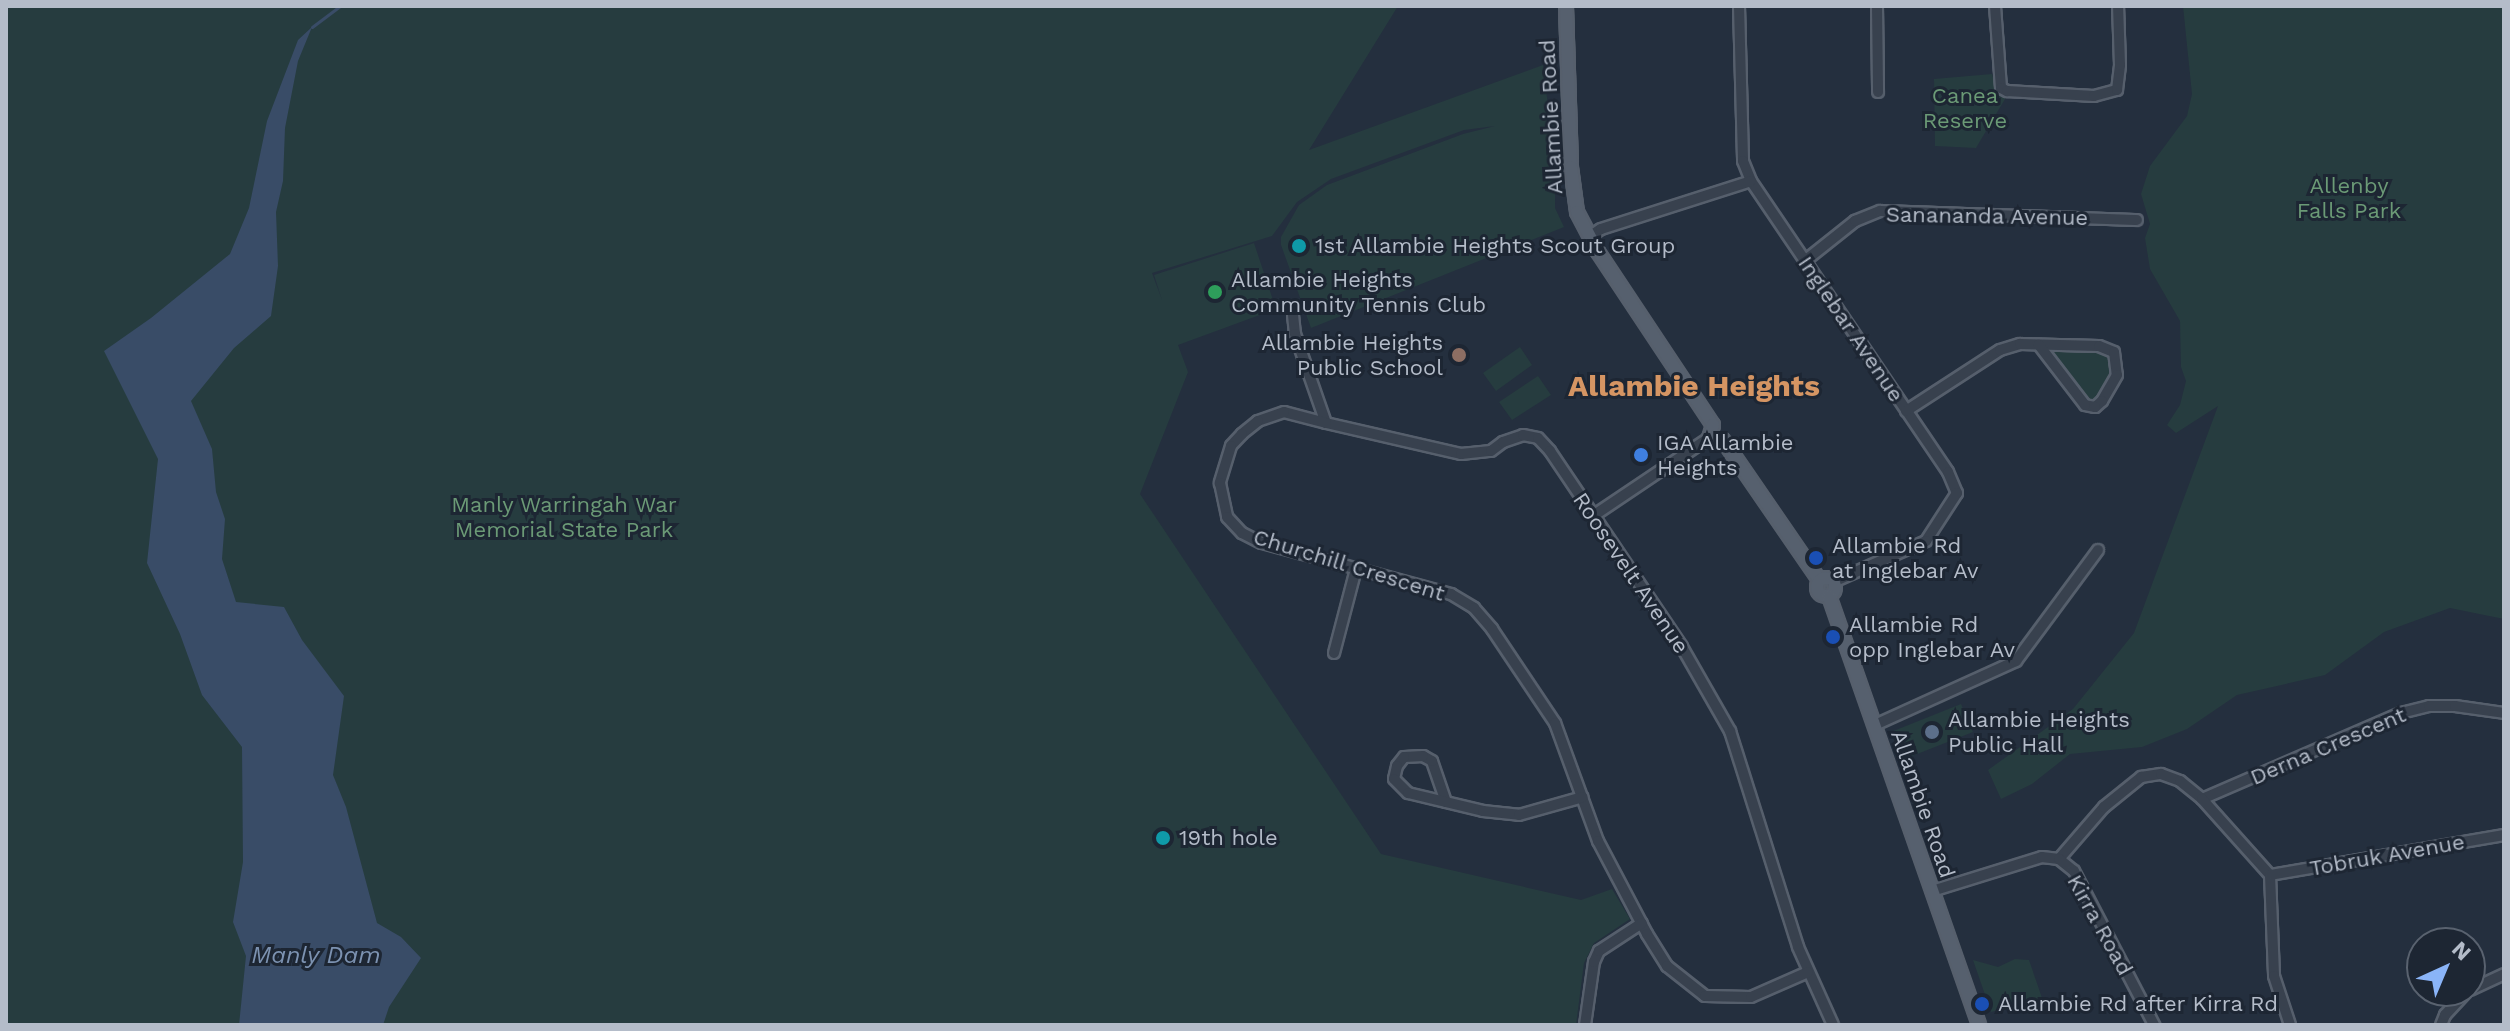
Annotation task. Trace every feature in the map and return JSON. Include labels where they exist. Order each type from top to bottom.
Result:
[{"type":"main road","name":"Allambie Road","points":[[1566,6],[1573,192],[1589,237],[1711,432],[1724,427],[1723,440],[1834,590],[1829,596],[1979,1025]]},
{"type":"street","name":"Inglebar Avenue","points":[[1739,6],[1743,161],[1751,181],[1954,482],[1957,493],[1926,541],[1826,582]]},
{"type":"street","points":[[1877,6],[1878,92]]},
{"type":"street","points":[[1995,6],[2001,88],[2007,91],[2094,96],[2117,90],[2120,65],[2118,6]]},
{"type":"street","points":[[1589,237],[1601,229],[1751,181]]},
{"type":"street","name":"Sanananda Avenue","points":[[1806,260],[1855,221],[1880,211],[2137,220]]},
{"type":"street","points":[[1293,315],[1295,334],[1326,423]]},
{"type":"street","points":[[1906,411],[2000,350],[2020,344],[2099,346],[2114,352],[2117,375],[2102,401],[2095,407],[2085,405],[2039,345]]},
{"type":"street","name":"Churchill Crescent","points":[[1326,423],[1284,412],[1258,421],[1231,446],[1220,483],[1227,517],[1242,533],[1262,543],[1451,594],[1474,608],[1492,629],[1555,723],[1598,841],[1667,966],[1705,996],[1751,997],[1808,972]]},
{"type":"street","name":"Roosevelt Avenue","points":[[1326,423],[1461,454],[1491,451],[1503,442],[1523,435],[1538,438],[1682,647],[1730,731],[1808,972],[1833,1025]]},
{"type":"street","points":[[1593,516],[1711,432]]},
{"type":"street","points":[[1875,725],[2016,661],[2098,550]]},
{"type":"street","points":[[1334,653],[1356,569]]},
{"type":"street","name":"Derna Crescent","points":[[2202,799],[2401,713],[2429,706],[2455,706],[2504,713]]},
{"type":"street","points":[[1446,802],[1432,761],[1423,756],[1404,757],[1397,766],[1394,779],[1408,793],[1446,802],[1501,815],[1519,815],[1583,797]]},
{"type":"street","points":[[2059,859],[2104,807],[2141,777],[2161,774],[2180,781],[2202,799],[2270,875],[2274,976],[2290,1025]]},
{"type":"street","name":"Tobruk Avenue","points":[[2270,875],[2504,835]]},
{"type":"street","name":"Kirra Road","points":[[1932,891],[2042,857],[2059,859],[2074,871],[2154,1025]]},
{"type":"street","points":[[1585,1025],[1594,962],[1599,951],[1642,923]]},
{"type":"street","points":[[2441,1025],[2452,1007]]},
{"type":"green space","name":"Manly Warringah War Memorial State Park","points":[[6,6],[1398,6],[1309,150],[1543,65],[1549,114],[1541,117],[1556,114],[1555,208],[1564,227],[1311,328],[1281,245],[1281,237],[1299,205],[1327,185],[1463,134],[1495,126],[1464,130],[1331,179],[1297,202],[1272,236],[1152,273],[1162,300],[1154,275],[1254,243],[1276,309],[1178,345],[1188,372],[1140,494],[1381,854],[1581,900],[1612,889],[1630,919],[1594,943],[1584,963],[1576,1025],[6,1025]]},
{"type":"green space","name":"Allenby Falls Park","points":[[2183,6],[2504,6],[2504,619],[2450,608],[2384,632],[2325,675],[2237,695],[2187,729],[2142,747],[2070,754],[2032,784],[2001,799],[1988,770],[2073,709],[2134,633],[2218,406],[2176,433],[2167,425],[2180,405],[2186,381],[2181,367],[2180,321],[2150,269],[2145,238],[2150,224],[2141,194],[2150,166],[2187,116],[2192,94]]},
{"type":"green space","name":"Canea Reserve","points":[[1992,74],[1996,87],[2008,94],[1976,148],[1935,146],[1934,79]]},
{"type":"green space","points":[[1520,347],[1532,365],[1496,391],[1483,373]]},
{"type":"green space","points":[[2056,349],[2109,354],[2111,377],[2093,404],[2086,401],[2056,359],[2052,352]]},
{"type":"green space","points":[[1538,376],[1551,395],[1512,420],[1499,402]]},
{"type":"green space","name":"Allambie Heights Public Hall","points":[[1961,704],[1973,732],[1902,760],[1891,732]]},
{"type":"green space","points":[[2015,959],[2029,960],[2042,998],[1991,1012],[1973,960],[1998,967]]},
{"type":"water","name":"Manly Dam","points":[[312,27],[298,61],[285,128],[283,181],[276,212],[278,266],[271,316],[234,348],[191,401],[212,449],[216,492],[225,519],[222,559],[236,602],[284,607],[302,640],[344,696],[333,775],[346,807],[377,923],[401,937],[421,958],[389,1007],[383,1025],[239,1025],[246,956],[233,922],[243,862],[242,747],[202,695],[180,634],[147,563],[158,459],[104,351],[151,318],[230,254],[249,208],[267,121],[298,40]]},
{"type":"waterway","points":[[312,27],[340,6]]},
{"type":"place","name":"1st Allambie Heights Scout Group","points":[[1299,246]]},
{"type":"place","name":"Allambie Heights Community Tennis Club","points":[[1215,292]]},
{"type":"place","name":"Allambie Heights Public School","points":[[1459,355]]},
{"type":"place","name":"IGA Allambie Heights","points":[[1641,455]]},
{"type":"place","name":"Allambie Rd at Inglebar Av","points":[[1816,558]]},
{"type":"place","name":"Allambie Rd opp Inglebar Av","points":[[1833,637]]},
{"type":"place","name":"Allambie Heights Public Hall","points":[[1932,732]]},
{"type":"place","name":"19th hole","points":[[1163,838]]},
{"type":"place","name":"Allambie Rd after Kirra Rd","points":[[1982,1004]]},
{"type":"district","name":"Allambie Heights","points":[[1694,386]]}]
